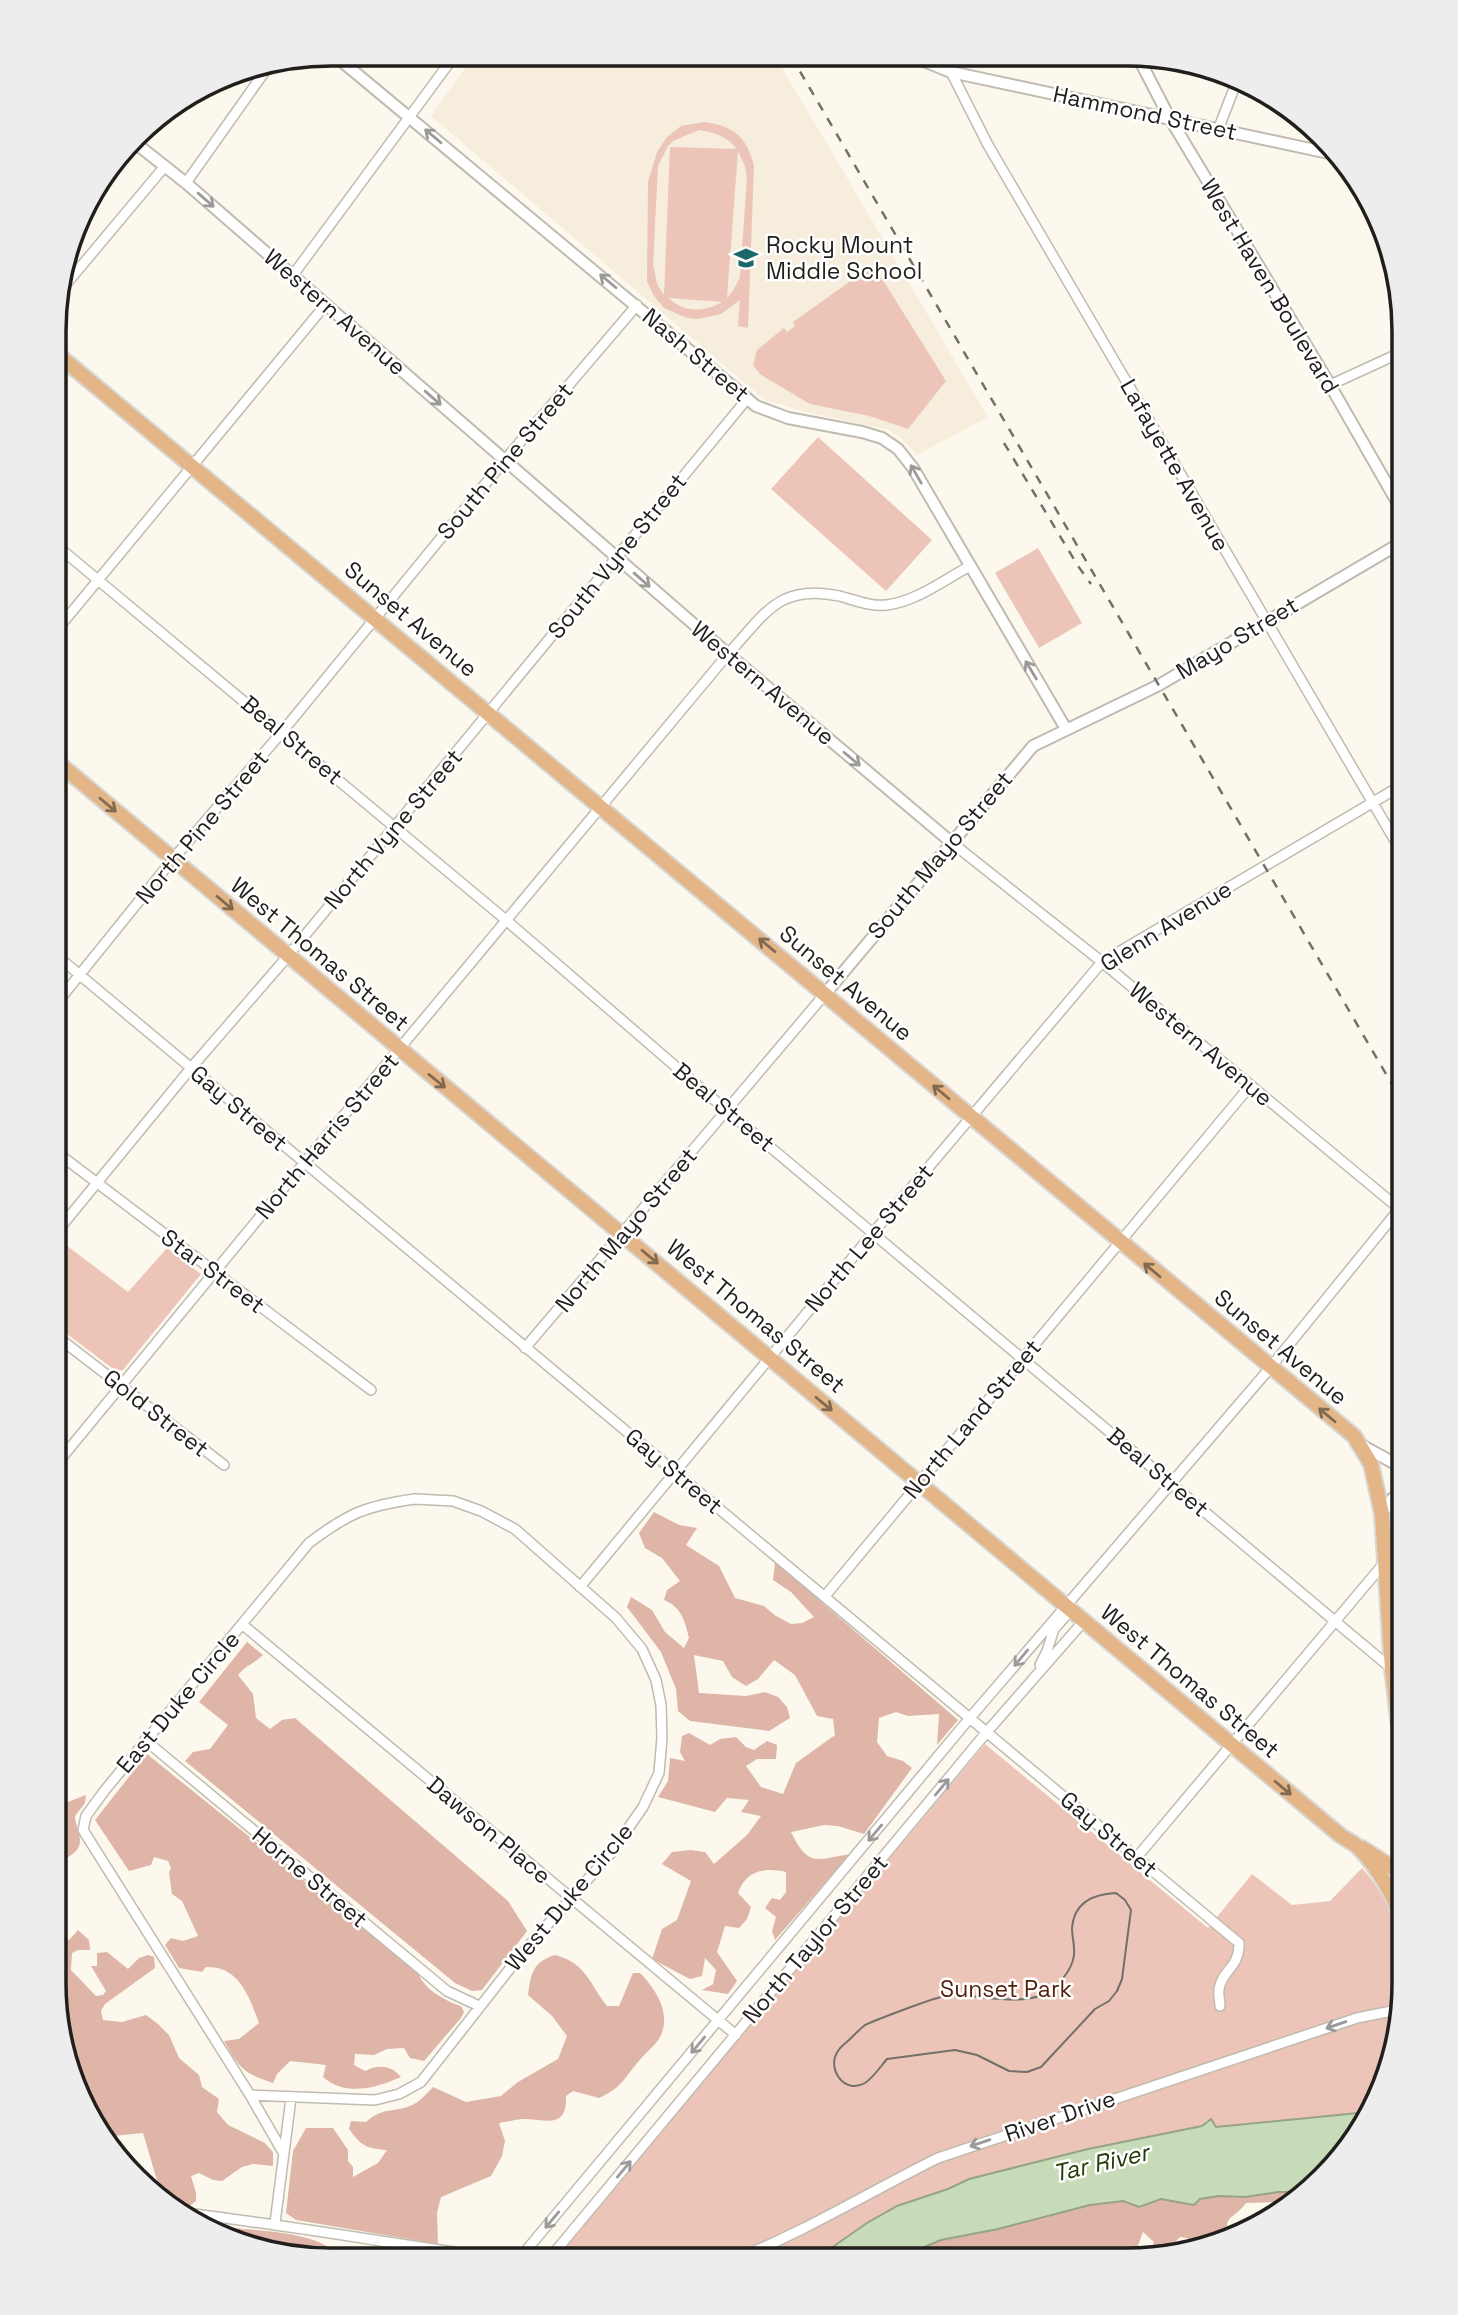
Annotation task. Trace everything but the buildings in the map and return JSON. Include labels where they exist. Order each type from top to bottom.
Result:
[{"type":"main road","name":"Sunset Avenue","points":[[67,361],[825,993],[1119,1243],[1354,1436],[1371,1464],[1382,1514],[1392,1669]]},
{"type":"main road","name":"West Thomas Street","points":[[67,770],[399,1050],[624,1234],[1083,1622],[1341,1836],[1358,1846],[1382,1879],[1392,1900]]},
{"type":"main road","points":[[1358,1846],[1392,1867]]},
{"type":"street","name":"Nash Street","points":[[348,66],[756,406],[788,418],[862,432],[891,442],[907,458],[1066,729]]},
{"type":"street","points":[[293,275],[447,66]]},
{"type":"street","name":"Hammond Street","points":[[936,66],[951,72],[1321,151]]},
{"type":"street","name":"West Haven Boulevard","points":[[1143,67],[1169,117],[1392,492]]},
{"type":"street","name":"Lafayette Avenue","points":[[951,72],[988,145],[1392,835]]},
{"type":"street","points":[[186,183],[261,77]]},
{"type":"street","points":[[1218,130],[1234,89]]},
{"type":"street","name":"Western Avenue","points":[[141,147],[293,275],[728,654],[951,842],[1102,962],[1392,1202]]},
{"type":"street","points":[[73,276],[165,166]]},
{"type":"street","points":[[67,618],[326,304]]},
{"type":"street","name":"South Pine Street","points":[[375,618],[637,306]]},
{"type":"street","points":[[1330,385],[1392,357]]},
{"type":"street","name":"South Vyne Street","points":[[488,713],[747,399]]},
{"type":"street","name":"Mayo Street","points":[[1066,729],[1159,685],[1392,548]]},
{"type":"street","name":"Beal Street","points":[[67,554],[506,920],[726,1110],[1392,1669]]},
{"type":"street","name":"North Harris Street","points":[[67,1451],[304,1162],[728,654],[773,606],[785,598],[820,592],[883,606],[916,596],[970,566]]},
{"type":"street","name":"North Pine Street","points":[[67,991],[173,859],[375,618]]},
{"type":"street","name":"North Vyne Street","points":[[67,1219],[488,713]]},
{"type":"street","name":"South Mayo Street","points":[[825,993],[1033,746],[1066,729]]},
{"type":"street","name":"Glenn Avenue","points":[[970,1117],[1102,962],[1392,791]]},
{"type":"street","name":"Gay Street","points":[[67,964],[1238,1943],[1239,1954],[1219,1989],[1220,2006]]},
{"type":"street","points":[[726,1110],[825,993]]},
{"type":"street","name":"North Land Street","points":[[825,1596],[1250,1086]]},
{"type":"street","name":"North Mayo Street","points":[[525,1348],[726,1110]]},
{"type":"street","name":"North Lee Street","points":[[580,1587],[970,1117]]},
{"type":"street","name":"Star Street","points":[[67,1160],[370,1391]]},
{"type":"street","points":[[528,2248],[969,1719],[1068,1608],[1392,1222]]},
{"type":"street","name":"Gold Street","points":[[67,1344],[224,1465]]},
{"type":"street","points":[[1361,1445],[1392,1462]]},
{"type":"street","name":"East Duke Circle","points":[[284,2154],[250,2095],[83,1830],[86,1816],[145,1740],[309,1543],[353,1513],[382,1503],[415,1499],[453,1502],[481,1511],[515,1529],[580,1587]]},
{"type":"street","points":[[1382,1514],[1392,1499]]},
{"type":"street","points":[[1137,1857],[1385,1562]]},
{"type":"street","name":"West Duke Circle","points":[[291,2098],[375,2100],[400,2094],[421,2082],[479,2006],[611,1853],[643,1807],[659,1773],[661,1705],[656,1679],[642,1649],[616,1618],[580,1587]]},
{"type":"street","points":[[1024,1690],[1042,1661],[1054,1629],[1068,1608]]},
{"type":"street","name":"North Taylor Street","points":[[558,2248],[986,1733],[1083,1622]]},
{"type":"street","name":"Dawson Place","points":[[243,1625],[736,2035]]},
{"type":"street","name":"Horne Street","points":[[145,1740],[447,1991],[479,2006]]},
{"type":"street","name":"River Drive","points":[[761,2248],[796,2233],[882,2185],[938,2158],[1357,2018],[1390,2011]]},
{"type":"street","points":[[250,2095],[291,2098],[275,2223]]},
{"type":"street","points":[[202,2215],[275,2223],[422,2248]]},
{"type":"shaded area","name":"Rocky Mount Middle School","points":[[466,66],[781,66],[988,417],[917,455],[889,430],[765,400],[431,116]]},
{"type":"shaded area","points":[[654,1512],[679,1525],[697,1528],[686,1545],[719,1566],[735,1598],[764,1606],[791,1624],[802,1623],[814,1617],[791,1592],[773,1580],[775,1562],[958,1720],[937,1745],[939,1714],[908,1716],[896,1712],[879,1718],[877,1742],[887,1756],[903,1761],[912,1768],[864,1834],[824,1825],[791,1832],[808,1856],[821,1859],[850,1854],[775,1940],[772,1931],[776,1917],[765,1908],[772,1898],[780,1900],[786,1892],[786,1872],[756,1872],[741,1886],[738,1893],[751,1907],[747,1919],[739,1928],[725,1926],[717,1952],[737,1981],[728,1994],[702,1990],[713,1984],[716,1970],[705,1958],[702,1976],[690,1979],[652,1959],[662,1929],[677,1920],[691,1881],[662,1864],[672,1852],[691,1850],[705,1852],[714,1864],[747,1835],[761,1816],[741,1812],[749,1800],[727,1798],[715,1812],[658,1797],[668,1781],[670,1758],[685,1761],[680,1752],[682,1736],[689,1733],[710,1745],[720,1739],[736,1737],[746,1747],[754,1750],[767,1741],[777,1745],[776,1759],[757,1759],[746,1766],[761,1787],[783,1794],[796,1763],[835,1735],[833,1719],[817,1716],[795,1675],[774,1660],[758,1679],[746,1686],[732,1677],[723,1661],[694,1655],[699,1693],[746,1696],[765,1692],[778,1697],[787,1707],[790,1718],[769,1731],[690,1721],[678,1711],[676,1689],[661,1652],[627,1607],[631,1597],[652,1610],[665,1632],[684,1648],[689,1638],[684,1621],[679,1611],[664,1600],[667,1590],[680,1581],[662,1558],[645,1548],[639,1533]]},
{"type":"shaded area","points":[[247,1642],[263,1655],[238,1675],[253,1694],[256,1718],[270,1729],[282,1720],[295,1718],[508,1901],[527,1931],[482,1990],[472,1991],[455,1983],[185,1761],[193,1752],[210,1749],[228,1725],[199,1702]]},
{"type":"shaded area","points":[[147,1754],[418,1973],[430,1989],[442,1998],[461,2006],[464,2012],[461,2018],[424,2061],[410,2058],[404,2048],[387,2049],[374,2055],[355,2054],[354,2065],[365,2071],[384,2067],[401,2077],[361,2089],[341,2087],[323,2077],[326,2065],[290,2061],[277,2074],[273,2083],[243,2069],[224,2041],[239,2039],[259,2023],[247,1993],[235,1977],[217,1968],[206,1967],[202,1972],[179,1968],[165,1945],[171,1938],[183,1941],[198,1936],[182,1901],[172,1894],[169,1873],[171,1868],[168,1861],[154,1857],[151,1865],[129,1871],[95,1820]]},
{"type":"shaded area","points":[[86,1795],[85,1803],[75,1816],[80,1845],[67,1858],[67,1802]]},
{"type":"shaded area","points":[[78,1930],[89,1940],[90,1950],[72,1953],[71,1970],[96,1996],[103,1995],[106,1991],[91,1966],[97,1966],[97,1953],[107,1952],[128,1969],[139,1958],[148,1955],[154,1957],[155,1968],[105,2004],[101,2011],[103,2020],[122,2022],[146,2015],[158,2024],[169,2035],[179,2058],[199,2075],[202,2087],[219,2099],[217,2112],[228,2125],[265,2143],[273,2152],[273,2166],[253,2164],[242,2167],[222,2181],[199,2173],[191,2176],[196,2201],[188,2207],[158,2184],[143,2133],[114,2136],[94,2101],[81,2069],[67,2001],[67,1938],[69,1940]]},
{"type":"shaded area","points":[[555,1955],[574,1963],[586,1975],[607,2006],[619,2006],[633,1973],[640,1973],[657,1994],[664,2020],[660,2037],[617,2087],[599,2098],[573,2091],[566,2096],[562,2115],[552,2121],[522,2119],[499,2123],[505,2141],[502,2156],[491,2176],[441,2197],[437,2213],[438,2244],[296,2220],[286,2213],[293,2151],[306,2128],[333,2128],[348,2150],[353,2177],[378,2163],[387,2150],[369,2147],[357,2140],[349,2129],[351,2121],[366,2122],[382,2112],[410,2106],[433,2087],[466,2102],[501,2096],[518,2082],[558,2059],[567,2036],[552,2016],[528,1995],[534,1969],[542,1961]]},
{"type":"shaded area","points":[[1292,2190],[1277,2202],[1246,2203],[1230,2218],[1226,2229],[1189,2240],[1180,2237],[1174,2244],[1161,2246],[1153,2247],[1154,2242],[1143,2232],[1137,2248],[921,2248],[941,2240],[998,2229],[1090,2205],[1123,2201],[1139,2207],[1161,2199],[1193,2205],[1205,2198],[1249,2197]]},
{"type":"shaded area","points":[[230,2228],[295,2235],[328,2247],[314,2248],[280,2243]]},
{"type":"green space","points":[[705,122],[732,130],[743,140],[751,156],[754,166],[748,328],[738,326],[740,300],[721,314],[698,319],[687,318],[664,308],[647,281],[648,182],[657,152],[667,137],[681,126]],"holes":[[[699,130],[720,136],[737,149],[670,147],[664,295],[657,284],[653,265],[658,166],[673,141]],[[738,151],[747,179],[740,277],[727,298]],[[669,298],[722,302],[701,309],[687,308]]]},
{"type":"green space","points":[[869,268],[876,269],[946,381],[908,429],[869,416],[810,404],[761,375],[753,365],[757,350],[784,328],[787,332],[795,326],[793,322]]},
{"type":"green space","points":[[818,437],[932,540],[886,591],[771,489]]},
{"type":"green space","points":[[1038,548],[1082,623],[1039,648],[995,573]]},
{"type":"green space","points":[[67,1246],[128,1292],[167,1248],[201,1274],[123,1370],[116,1371],[67,1334]]},
{"type":"green space","name":"Sunset Park","points":[[985,1744],[1208,1928],[1252,1874],[1292,1905],[1330,1901],[1362,1868],[1388,1906],[1392,1917],[1389,2018],[1377,2069],[1358,2113],[1215,2127],[1207,2120],[1202,2126],[1088,2149],[969,2179],[897,2206],[831,2248],[564,2248]]},
{"type":"water","name":"Tar River","points":[[1358,2113],[1326,2158],[1291,2191],[1245,2197],[1219,2196],[1200,2199],[1194,2205],[1161,2199],[1139,2207],[1123,2201],[1090,2205],[998,2229],[941,2240],[921,2248],[831,2248],[897,2206],[969,2179],[1088,2149],[1202,2126],[1211,2119],[1216,2127]]},
{"type":"tram line","points":[[1116,1893],[1125,1900],[1131,1910],[1122,1979],[1117,1991],[1109,2001],[1095,2009],[1041,2067],[1027,2072],[1009,2071],[977,2055],[955,2050],[887,2059],[868,2081],[857,2086],[844,2083],[839,2078],[834,2065],[838,2051],[871,2022],[946,1996],[1020,1999],[1048,1992],[1063,1978],[1073,1961],[1072,1928],[1076,1912],[1092,1898],[1116,1893]]},
{"type":"railway","points":[[797,66],[1392,1084]]},
{"type":"railway","points":[[1004,443],[1091,584]]},
{"type":"place","name":"Rocky Mount Middle School","points":[[746,258]]}]
